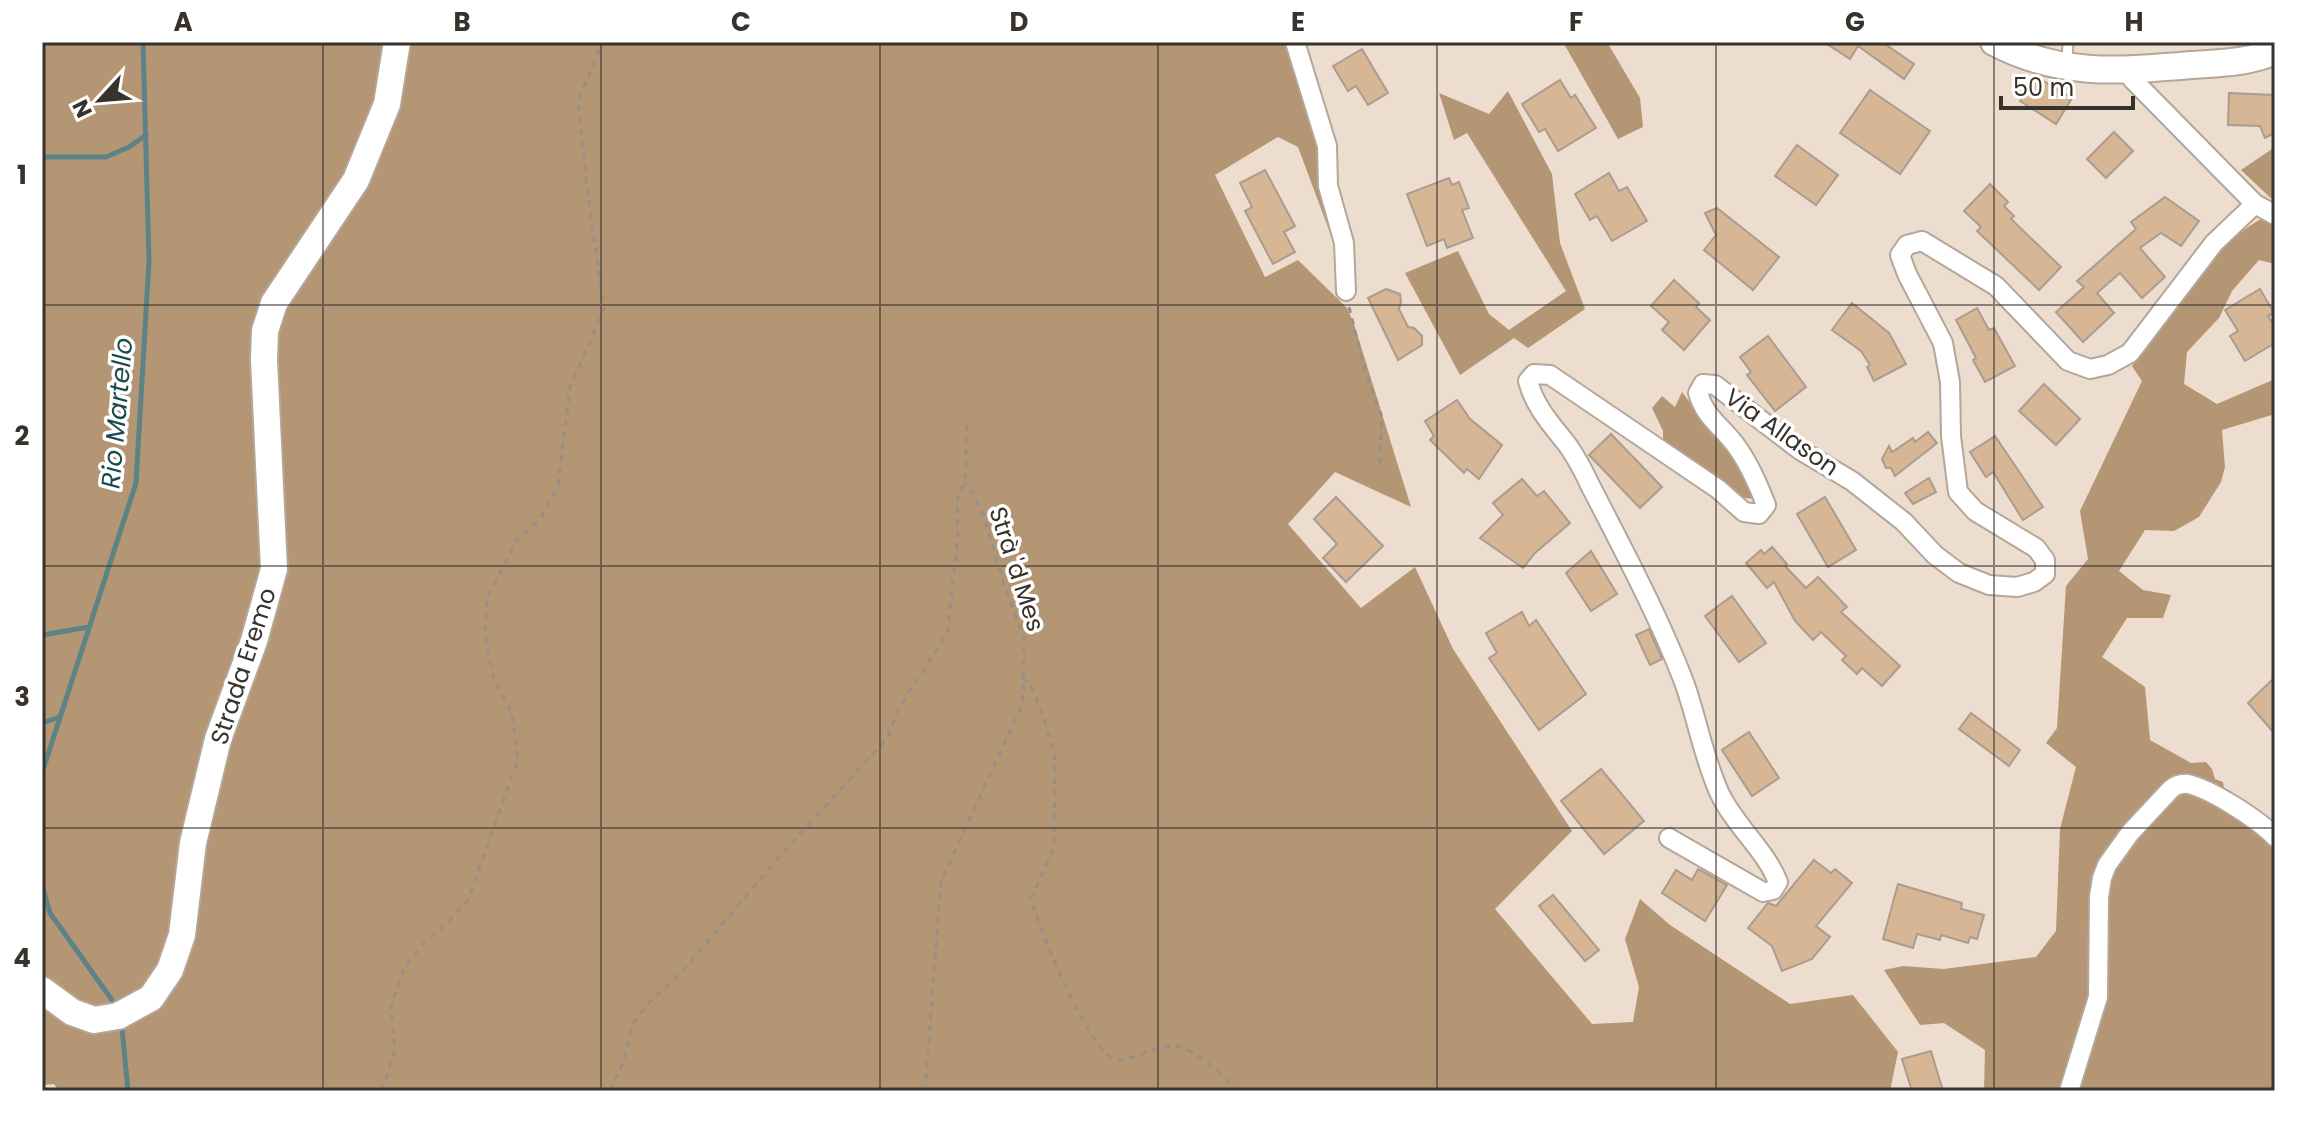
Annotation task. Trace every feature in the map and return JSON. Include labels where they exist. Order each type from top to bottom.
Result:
[{"type":"main road","name":"Strada Eremo","points":[[42,990],[72,1012],[94,1020],[118,1016],[151,998],[170,970],[182,935],[193,843],[218,739],[254,641],[274,569],[265,331],[274,303],[356,180],[387,104],[397,42]]},
{"type":"main road","points":[[1994,42],[2043,63],[2067,55],[2126,70],[2241,61],[2275,51]]},
{"type":"street","points":[[1295,42],[1327,146],[1328,186],[1344,243],[1346,291]]},
{"type":"street","points":[[2126,70],[2255,204],[2275,215]]},
{"type":"street","name":"Via Allason","points":[[1669,838],[1763,892],[1773,890],[1778,882],[1773,869],[1738,825],[1720,794],[1706,759],[1684,682],[1590,485],[1570,449],[1549,424],[1532,396],[1528,381],[1534,374],[1550,375],[1718,489],[1744,512],[1759,514],[1766,505],[1758,484],[1735,444],[1703,410],[1698,393],[1703,384],[1715,385],[1800,450],[1852,481],[1904,522],[1935,555],[1959,573],[1989,585],[2017,587],[2034,582],[2045,574],[2045,560],[2036,548],[1975,511],[1958,492],[1951,436],[1950,382],[1943,343],[1900,255],[1907,245],[1922,241],[1959,261],[1996,286],[2068,361],[2090,369],[2108,365],[2130,353],[2214,243],[2255,204]]},
{"type":"street","points":[[2069,1091],[2098,997],[2102,878],[2107,865],[2130,833],[2176,784],[2188,784],[2247,815],[2275,837]]},
{"type":"path","points":[[382,1091],[395,1049],[391,1006],[405,966],[468,900],[518,759],[512,714],[493,676],[485,634],[487,598],[517,540],[541,518],[558,486],[570,387],[604,309],[578,102],[602,42]]},
{"type":"path","points":[[1346,291],[1365,371],[1382,417],[1379,458],[1382,470]]},
{"type":"path","points":[[965,483],[967,426]]},
{"type":"path","name":"Strà 'd Mes","points":[[611,1090],[622,1066],[633,1024],[646,1006],[687,966],[772,865],[888,737],[898,709],[947,634],[958,534],[957,503],[965,483],[973,492],[986,524],[1024,638],[1023,703],[941,881],[925,1091]]},
{"type":"path","points":[[1023,677],[1041,709],[1055,758],[1054,849],[1031,898],[1041,932],[1071,1000],[1098,1046],[1111,1058],[1121,1060],[1174,1046],[1190,1049],[1238,1091]]},
{"type":"shaded area","points":[[42,42],[1291,42],[1321,150],[1339,237],[1332,238],[1298,147],[1278,137],[1215,175],[1265,277],[1298,260],[1347,308],[1411,507],[1335,472],[1288,524],[1361,608],[1415,567],[1453,649],[1572,831],[1495,909],[1592,1024],[1633,1022],[1639,987],[1625,939],[1640,899],[1670,925],[1790,1004],[1853,995],[1898,1052],[1890,1091],[59,1091],[54,1084],[42,1085],[42,90],[45,80]]},
{"type":"shaded area","points":[[1563,42],[1607,42],[1640,98],[1643,127],[1618,139]]},
{"type":"shaded area","points":[[1508,91],[1552,174],[1560,243],[1585,309],[1528,348],[1514,338],[1460,375],[1405,273],[1458,251],[1489,314],[1509,330],[1566,291],[1467,133],[1454,140],[1439,93],[1489,114]]},
{"type":"shaded area","points":[[2275,147],[2275,202],[2241,170]]},
{"type":"shaded area","points":[[2261,219],[2275,226],[2275,264],[2259,260],[2232,291],[2219,318],[2187,352],[2184,384],[2217,404],[2275,379],[2275,414],[2222,430],[2225,467],[2221,482],[2199,517],[2174,531],[2145,530],[2119,571],[2143,590],[2171,595],[2163,618],[2127,618],[2102,657],[2145,687],[2150,740],[2191,763],[2206,762],[2215,779],[2223,782],[2225,794],[2275,843],[2275,1091],[1984,1091],[1985,1050],[1944,1023],[1920,1025],[1884,970],[1903,966],[1944,969],[2036,957],[2056,931],[2060,829],[2076,767],[2046,743],[2057,728],[2066,586],[2088,559],[2080,511],[2142,381],[2132,366],[2207,265],[2242,231]]},
{"type":"shaded area","points":[[1682,392],[1745,475],[1756,499],[1733,492],[1663,443],[1663,431],[1652,408],[1662,396],[1675,407]]},
{"type":"building","points":[[1824,42],[1882,42],[1914,64],[1904,79],[1858,46],[1850,59]]},
{"type":"building","points":[[1362,49],[1388,93],[1368,105],[1356,86],[1348,91],[1333,66]]},
{"type":"building","points":[[2035,76],[2072,98],[2056,124],[2020,101]]},
{"type":"building","points":[[1560,80],[1571,98],[1575,95],[1596,128],[1558,151],[1545,129],[1539,132],[1522,104]]},
{"type":"building","points":[[1870,90],[1930,131],[1900,174],[1840,133]]},
{"type":"building","points":[[2229,93],[2275,95],[2275,133],[2265,138],[2260,126],[2228,125]]},
{"type":"building","points":[[2114,132],[2133,151],[2106,178],[2087,159]]},
{"type":"building","points":[[1797,145],[1838,175],[1816,205],[1775,176]]},
{"type":"building","points":[[1265,170],[1295,226],[1284,232],[1295,252],[1273,264],[1245,211],[1252,207],[1240,183]]},
{"type":"building","points":[[1609,173],[1619,191],[1627,187],[1647,221],[1612,241],[1597,216],[1590,220],[1575,194]]},
{"type":"building","points":[[1449,178],[1452,185],[1459,182],[1469,208],[1462,210],[1473,238],[1447,248],[1444,239],[1427,246],[1407,194]]},
{"type":"building","points":[[1990,184],[2008,202],[2004,206],[2014,216],[2011,219],[2061,267],[2039,290],[1977,231],[1981,227],[1964,211]]},
{"type":"building","points":[[2165,197],[2199,221],[2181,246],[2161,233],[2140,248],[2165,277],[2142,298],[2120,273],[2097,293],[2114,313],[2083,342],[2056,312],[2084,287],[2077,281],[2136,229],[2131,222]]},
{"type":"building","points":[[1717,208],[1779,257],[1753,290],[1704,250],[1716,235],[1705,213]]},
{"type":"building","points":[[1674,280],[1699,303],[1696,307],[1710,320],[1684,350],[1662,330],[1669,322],[1651,306]]},
{"type":"building","points":[[1386,289],[1400,294],[1399,309],[1408,327],[1414,328],[1422,336],[1422,345],[1398,360],[1368,298]]},
{"type":"building","points":[[2260,289],[2274,313],[2268,316],[2275,327],[2275,343],[2245,361],[2230,336],[2238,331],[2225,310]]},
{"type":"building","points":[[1852,303],[1889,333],[1906,364],[1874,381],[1867,367],[1870,365],[1861,351],[1832,330]]},
{"type":"building","points":[[1977,308],[1989,330],[1994,328],[2015,366],[1985,382],[1956,320]]},
{"type":"building","points":[[1768,336],[1806,387],[1775,411],[1747,375],[1751,372],[1740,357]]},
{"type":"building","points":[[2044,384],[2080,419],[2056,445],[2019,411]]},
{"type":"building","points":[[1457,400],[1470,419],[1502,445],[1479,479],[1467,469],[1464,473],[1430,440],[1434,436],[1425,421]]},
{"type":"building","points":[[1928,432],[1937,443],[1895,476],[1891,468],[1886,468],[1882,459],[1889,446],[1892,452],[1913,438],[1915,442]]},
{"type":"building","points":[[1611,434],[1662,487],[1640,508],[1589,455]]},
{"type":"building","points":[[1995,436],[2043,507],[2023,520],[1993,472],[1986,477],[1970,452]]},
{"type":"building","points":[[1929,478],[1936,492],[1913,504],[1905,493]]},
{"type":"building","points":[[1522,479],[1537,496],[1544,491],[1570,523],[1535,553],[1523,568],[1480,538],[1503,515],[1493,503]]},
{"type":"building","points":[[1336,497],[1383,546],[1346,582],[1323,558],[1337,544],[1314,519]]},
{"type":"building","points":[[1825,497],[1856,550],[1828,567],[1797,514]]},
{"type":"building","points":[[1772,547],[1806,588],[1818,577],[1847,607],[1841,612],[1900,666],[1882,686],[1862,668],[1857,674],[1842,660],[1846,656],[1821,632],[1813,640],[1795,621],[1774,582],[1767,588],[1746,563],[1761,550],[1764,554]]},
{"type":"building","points":[[1591,551],[1617,594],[1591,611],[1566,573]]},
{"type":"building","points":[[1732,596],[1766,643],[1739,662],[1705,616]]},
{"type":"building","points":[[1522,612],[1529,626],[1536,620],[1586,694],[1539,730],[1489,658],[1497,653],[1486,633]]},
{"type":"building","points":[[1649,629],[1662,659],[1650,665],[1636,635]]},
{"type":"building","points":[[2275,677],[2275,734],[2248,703]]},
{"type":"building","points":[[1971,713],[2020,750],[2009,766],[1959,729]]},
{"type":"building","points":[[1749,732],[1779,778],[1752,796],[1722,750]]},
{"type":"building","points":[[1601,769],[1644,821],[1604,854],[1561,801]]},
{"type":"building","points":[[1814,860],[1831,873],[1835,869],[1852,883],[1816,926],[1830,937],[1812,959],[1782,971],[1772,946],[1748,928],[1768,903],[1776,906]]},
{"type":"building","points":[[1698,869],[1727,885],[1705,921],[1662,893],[1676,870],[1692,880]]},
{"type":"building","points":[[1898,884],[1962,903],[1961,909],[1984,915],[1977,939],[1970,937],[1968,943],[1941,935],[1940,940],[1917,934],[1913,948],[1883,939]]},
{"type":"building","points":[[1553,895],[1599,950],[1585,961],[1539,906]]},
{"type":"building","points":[[1931,1051],[1943,1091],[1912,1091],[1902,1059]]},
{"type":"waterway","name":"Rio Martello","points":[[42,773],[136,483],[149,261],[143,42]]},
{"type":"waterway","points":[[42,157],[106,157],[146,135]]},
{"type":"waterway","points":[[42,635],[89,627]]},
{"type":"waterway","points":[[42,723],[60,717]]},
{"type":"waterway","name":"Rio Martello","points":[[42,885],[50,913],[112,1000]]},
{"type":"waterway","name":"Rio Martello","points":[[122,1028],[128,1091]]}]
